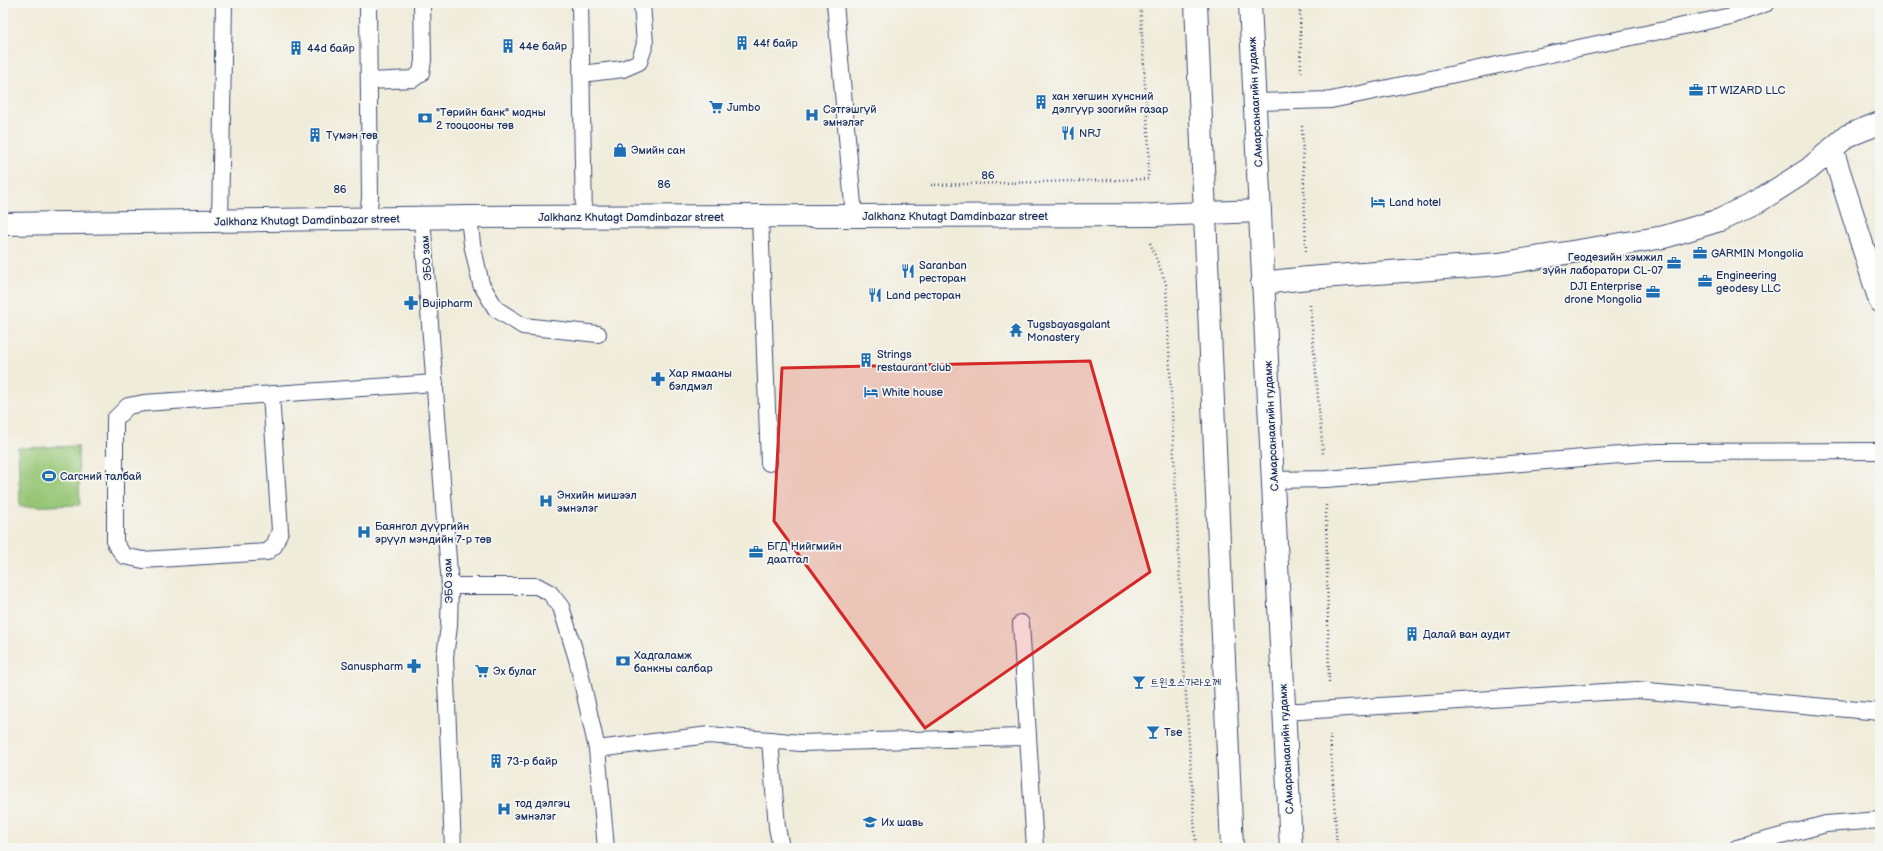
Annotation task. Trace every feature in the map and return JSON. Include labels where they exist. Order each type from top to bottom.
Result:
[{"type":"main road","points":[[1196,3],[1232,848]]},
{"type":"main road","name":"С.Амарсанаагийн гудамж","points":[[1250,3],[1262,283],[1274,480],[1291,848]]},
{"type":"main road","points":[[1262,283],[1308,278],[1498,264],[1664,237],[1720,220],[1759,201],[1809,169],[1847,136],[1880,123]]},
{"type":"main road","points":[[1832,149],[1880,301]]},
{"type":"main road","name":"Jalkhanz Khutagt Damdinbazar street","points":[[3,224],[422,219],[469,217],[584,218],[1154,215],[1260,211]]},
{"type":"lane","points":[[220,221],[224,3]]},
{"type":"lane","points":[[368,3],[370,197],[368,219]]},
{"type":"lane","points":[[369,81],[413,79],[421,73],[423,60],[422,3]]},
{"type":"lane","points":[[580,3],[584,218]]},
{"type":"lane","points":[[581,74],[623,69],[639,62],[645,44],[642,3]]},
{"type":"lane","points":[[835,3],[854,216]]},
{"type":"lane","points":[[1255,102],[1301,102],[1331,100],[1731,16],[1767,3]]},
{"type":"lane","points":[[469,217],[472,244],[481,284],[496,309],[523,326],[598,334]]},
{"type":"lane","points":[[760,217],[769,463]]},
{"type":"lane","name":"ЭБО зам","points":[[422,219],[450,586],[449,626],[445,657],[453,848]]},
{"type":"lane","points":[[271,394],[280,530],[274,546],[267,552],[143,560],[124,556],[115,543],[115,419],[128,406],[144,403],[271,394],[435,383]]},
{"type":"lane","points":[[1274,480],[1326,479],[1657,452],[1880,451]]},
{"type":"lane","points":[[450,586],[537,586],[550,593],[561,607],[577,659],[597,749],[606,848]]},
{"type":"lane","points":[[1021,623],[1027,737],[1036,848]]},
{"type":"lane","points":[[1284,712],[1636,690],[1880,712]]},
{"type":"lane","points":[[597,749],[709,735],[800,743],[1027,737]]},
{"type":"lane","points":[[770,740],[777,827],[781,848]]},
{"type":"lane","points":[[1737,848],[1826,824],[1880,820]]},
{"type":"path","name":"86","points":[[925,185],[1148,179],[1149,148],[1140,3]]},
{"type":"path","points":[[1300,3],[1301,102],[1308,278],[1326,479],[1329,709],[1337,848]]},
{"type":"highlighted area","points":[[1090,361],[1150,572],[925,728],[774,521],[782,368]]},
{"type":"green space","name":"Сагсний талбай","points":[[78,446],[80,505],[20,507],[18,448]]},
{"type":"place","name":"44f байр","points":[[742,43]]},
{"type":"place","name":"44e байр","points":[[508,46]]},
{"type":"place","name":"44d байр","points":[[296,48]]},
{"type":"place","name":"IT WIZARD LLC","points":[[1696,90]]},
{"type":"place","name":"хан хөгшин хүнсний дэлгүүр зоогийн газар","points":[[1041,102]]},
{"type":"place","name":"Jumbo","points":[[716,107]]},
{"type":"place","name":"Сэтгэшгүй эмнэлэг","points":[[812,115]]},
{"type":"place","name":"\"Төрийн банк\" модны 2 тооцооны төв","points":[[425,118]]},
{"type":"place","name":"NRJ","points":[[1068,133]]},
{"type":"place","name":"Түмэн төв","points":[[315,135]]},
{"type":"place","name":"Эмийн сан","points":[[620,150]]},
{"type":"place","name":"Land hotel","points":[[1378,202]]},
{"type":"place","name":"GARMIN Mongolia","points":[[1700,253]]},
{"type":"place","name":"Геодезийн хэмжил зүйн лаборатори CL-07","points":[[1674,263]]},
{"type":"place","name":"Saranban ресторан","points":[[908,271]]},
{"type":"place","name":"Engineering geodesy LLC","points":[[1705,281]]},
{"type":"place","name":"DJI Enterprise drone Mongolia","points":[[1653,292]]},
{"type":"place","name":"Land ресторан","points":[[875,295]]},
{"type":"place","name":"Bujipharm","points":[[411,303]]},
{"type":"place","name":"Tugsbayasgalant Monastery","points":[[1016,330]]},
{"type":"place","name":"Strings restaurant club","points":[[866,360]]},
{"type":"place","name":"Хар ямааны бэлдмэл","points":[[658,379]]},
{"type":"place","name":"White house","points":[[871,392]]},
{"type":"place","name":"Сагсний талбай","points":[[49,476]]},
{"type":"place","name":"Энхийн мишээл эмнэлэг","points":[[546,501]]},
{"type":"place","name":"Баянгол дүүргийн эрүүл мэндийн 7-р төв","points":[[364,532]]},
{"type":"place","name":"БГД Нийгмийн даатгал","points":[[756,552]]},
{"type":"place","name":"Далай ван аудит","points":[[1412,634]]},
{"type":"place","name":"Хадгаламж банкны салбар","points":[[623,661]]},
{"type":"place","name":"Sanuspharm","points":[[414,666]]},
{"type":"place","name":"Эх булаг","points":[[482,671]]},
{"type":"place","name":"트윈호스가라오께","points":[[1139,682]]},
{"type":"place","name":"Tse","points":[[1153,732]]},
{"type":"place","name":"73-р байр","points":[[496,761]]},
{"type":"place","name":"тод дэлгэц эмнэлэг","points":[[504,809]]},
{"type":"place","name":"Их шавь","points":[[870,822]]}]
